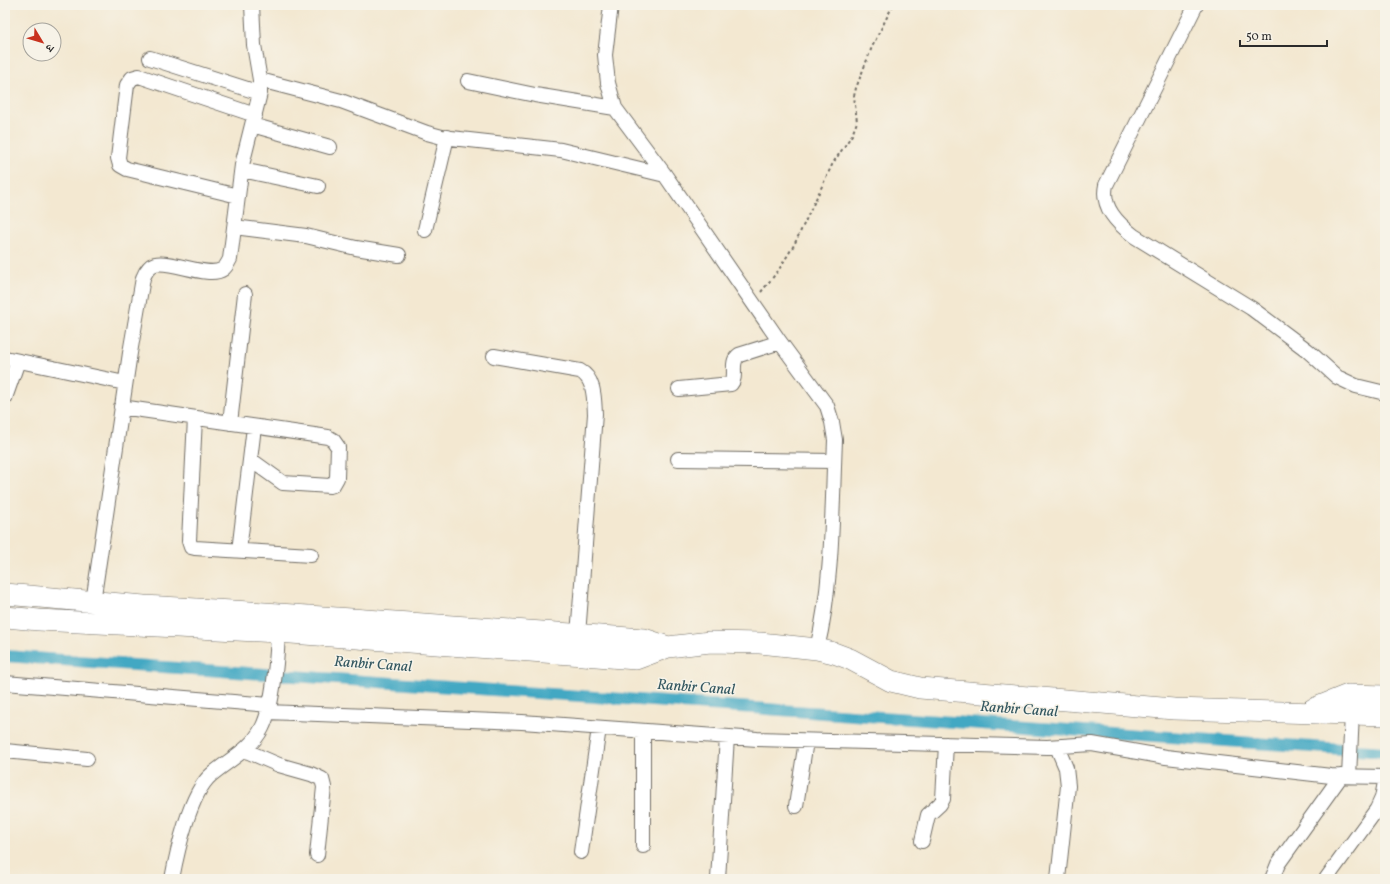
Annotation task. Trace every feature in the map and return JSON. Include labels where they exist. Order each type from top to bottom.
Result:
[{"type":"highway","points":[[5,594],[144,606],[278,623],[636,659],[668,647],[710,642],[760,643],[817,649],[834,653],[850,659],[892,682],[920,688],[1174,708],[1304,713],[1351,722],[1385,715]]},
{"type":"highway","points":[[5,617],[39,620],[278,623],[578,635],[644,640],[668,647]]},
{"type":"highway","points":[[1304,713],[1348,696],[1385,696]]},
{"type":"street","points":[[93,602],[121,407],[146,270],[155,264],[167,264],[212,272],[222,270],[230,259],[242,170],[260,86],[254,44],[252,5]]},
{"type":"street","points":[[611,5],[605,55],[608,83],[615,108],[665,175],[780,342],[827,406],[832,422],[835,440],[828,578],[823,624],[817,649]]},
{"type":"street","points":[[1196,5],[1106,185],[1104,194],[1110,212],[1125,230],[1251,308],[1307,350],[1337,377],[1356,386],[1385,393]]},
{"type":"street","points":[[150,58],[260,86],[341,101],[427,132],[447,137],[561,150],[665,175]]},
{"type":"street","points":[[238,196],[133,171],[120,165],[118,158],[127,85],[132,78],[139,76],[253,120],[330,147]]},
{"type":"street","points":[[468,81],[615,108]]},
{"type":"street","points":[[425,230],[447,137]]},
{"type":"street","points":[[242,170],[318,186]]},
{"type":"street","points":[[234,227],[306,236],[356,248],[399,255]]},
{"type":"street","points":[[230,423],[245,294]]},
{"type":"street","points":[[679,389],[731,384],[734,380],[734,363],[736,357],[780,342]]},
{"type":"street","points":[[494,356],[580,371],[589,379],[593,391],[595,414],[578,635]]},
{"type":"street","points":[[5,398],[11,360],[125,383]]},
{"type":"street","points":[[121,407],[328,438],[333,440],[338,447],[337,478],[333,485],[327,487],[283,483],[251,460]]},
{"type":"street","points":[[195,418],[191,547],[311,555]]},
{"type":"street","points":[[239,551],[254,426]]},
{"type":"street","points":[[678,459],[834,461]]},
{"type":"street","points":[[172,879],[177,849],[192,806],[205,780],[250,745],[262,728],[269,709],[276,658],[278,623]]},
{"type":"street","points":[[5,683],[269,709],[514,722],[728,737],[806,741],[1057,747],[1092,744],[1166,757],[1331,776],[1346,772],[1385,777]]},
{"type":"street","points":[[1272,879],[1278,864],[1346,772],[1351,722]]},
{"type":"street","points":[[581,852],[599,728]]},
{"type":"street","points":[[643,731],[643,846]]},
{"type":"street","points":[[718,879],[728,737]]},
{"type":"street","points":[[796,806],[806,741]]},
{"type":"street","points":[[922,841],[928,815],[943,800],[946,744]]},
{"type":"street","points":[[1057,747],[1066,768],[1068,781],[1058,879]]},
{"type":"street","points":[[244,750],[279,765],[322,779],[324,787],[317,855]]},
{"type":"street","points":[[5,751],[87,759]]},
{"type":"street","points":[[1326,879],[1377,809],[1382,798],[1385,782]]},
{"type":"path","points":[[753,303],[778,271],[794,245],[833,163],[852,135],[857,122],[854,96],[856,88],[872,47],[893,5]]},
{"type":"waterway","name":"Ranbir Canal","points":[[5,656],[1385,752]]}]
